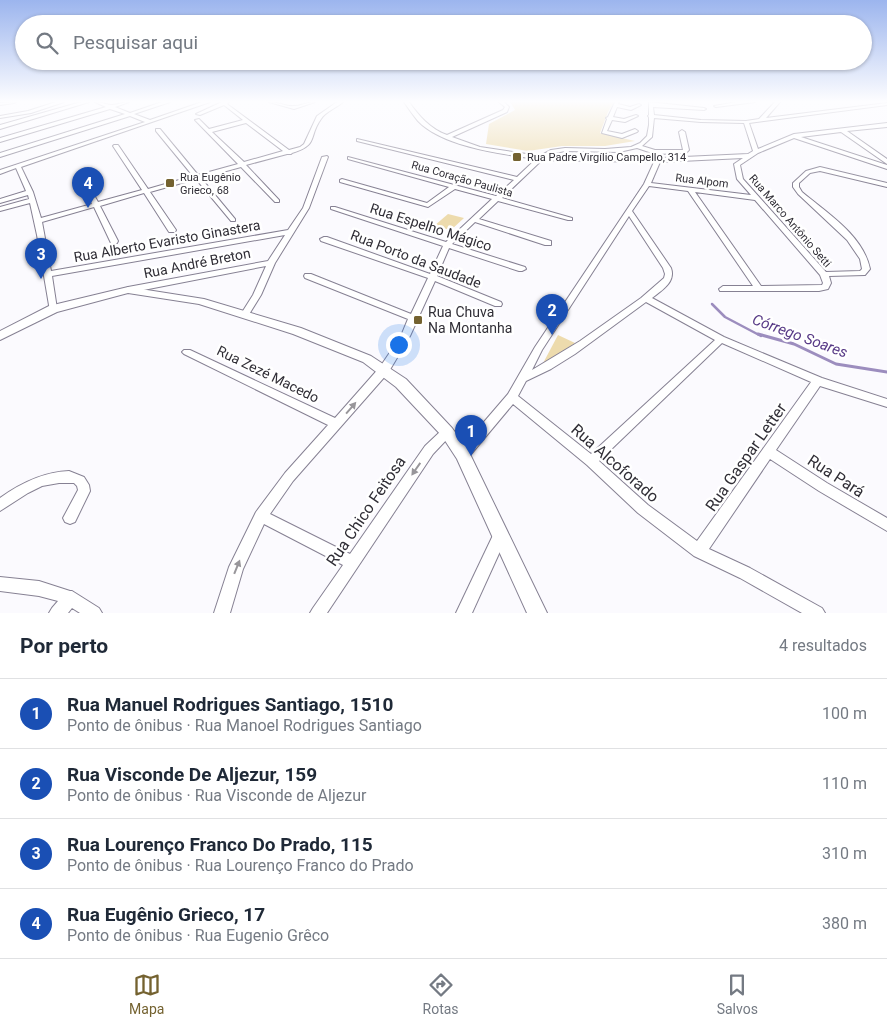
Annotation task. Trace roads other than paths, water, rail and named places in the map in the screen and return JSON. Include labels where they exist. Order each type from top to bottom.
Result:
[{"type":"main road","points":[[0,336],[53,309],[128,290],[200,302],[245,314],[341,347],[367,359],[401,383],[447,432],[463,454],[537,613]]},
{"type":"street","points":[[0,140],[31,131]]},
{"type":"street","points":[[0,155],[77,131]]},
{"type":"street","points":[[0,172],[125,131]]},
{"type":"street","points":[[159,131],[233,220]]},
{"type":"street","points":[[208,131],[277,201]]},
{"type":"street","points":[[260,131],[289,153]]},
{"type":"street","points":[[37,221],[289,153],[306,146],[313,131]]},
{"type":"street","points":[[435,131],[447,137],[493,151],[541,158],[658,160],[753,154],[748,131]]},
{"type":"street","points":[[447,137],[461,131]]},
{"type":"street","points":[[604,131],[605,133],[622,136],[635,131]]},
{"type":"street","points":[[222,613],[236,567],[261,516],[289,477],[384,370],[396,353],[447,244],[541,158],[558,150],[611,151],[626,149],[637,146],[649,137],[649,131]]},
{"type":"street","name":"Rua Marco Antônio Setti","points":[[723,288],[825,287],[827,283],[824,274],[740,179],[737,164],[753,154],[794,136],[837,131]]},
{"type":"street","points":[[843,131],[887,162]]},
{"type":"street","points":[[637,146],[655,152],[685,151],[682,132]]},
{"type":"street","points":[[794,136],[887,167]]},
{"type":"street","points":[[359,140],[518,179]]},
{"type":"street","points":[[116,146],[172,230]]},
{"type":"street","points":[[726,156],[737,164]]},
{"type":"street","points":[[245,314],[257,295],[271,263],[306,208],[325,157]]},
{"type":"street","name":"Rua Coração Paulista","points":[[350,158],[570,219]]},
{"type":"street","points":[[463,454],[512,396],[538,350],[646,184],[658,160]]},
{"type":"street","points":[[18,166],[31,196],[53,309]]},
{"type":"street","points":[[827,170],[887,192]]},
{"type":"street","points":[[824,274],[862,273],[866,269],[866,263],[860,251],[848,237],[796,187],[796,183],[808,172],[827,170],[887,185]]},
{"type":"street","points":[[342,181],[428,205],[454,186]]},
{"type":"street","name":"Rua Alpom","points":[[646,184],[756,198]]},
{"type":"street","points":[[88,189],[114,241]]},
{"type":"street","points":[[690,190],[758,288]]},
{"type":"street","points":[[0,201],[31,196]]},
{"type":"street","points":[[0,209],[31,196]]},
{"type":"street","name":"Rua Espelho Mágico","points":[[333,208],[522,269]]},
{"type":"street","points":[[521,379],[560,360],[668,280],[669,274],[629,211]]},
{"type":"street","points":[[475,220],[548,244]]},
{"type":"street","name":"Rua Alberto Evaristo Ginastera","points":[[47,274],[291,232]]},
{"type":"street","name":"Rua Porto da Saudade","points":[[324,239],[498,304]]},
{"type":"street","name":"Rua André Breton","points":[[128,290],[271,263]]},
{"type":"street","points":[[308,276],[413,318]]},
{"type":"street","points":[[645,298],[721,339],[818,380],[887,403]]},
{"type":"street","points":[[591,461],[721,339]]},
{"type":"street","name":"Rua Zezé Macedo","points":[[187,352],[337,424]]},
{"type":"street","name":"Rua Gaspar Letter","points":[[699,551],[770,452],[818,380]]},
{"type":"street","name":"Rua Alcoforado","points":[[512,396],[591,461],[643,510],[699,551]]},
{"type":"street","name":"Rua Chico Feitosa","points":[[318,613],[429,450],[447,432]]},
{"type":"street","name":"Rua Pará","points":[[770,452],[823,487],[887,525]]},
{"type":"street","points":[[0,505],[34,483],[48,478],[76,478],[82,482],[84,491],[70,518]]},
{"type":"street","points":[[261,516],[352,562]]},
{"type":"street","points":[[464,613],[500,536]]},
{"type":"street","points":[[699,551],[745,573],[817,613]]},
{"type":"street","points":[[0,584],[36,586],[72,598],[94,613]]},
{"type":"street","points":[[57,613],[72,598]]},
{"type":"waterway","name":"Córrego Soares","points":[[712,304],[725,317],[761,336]]},
{"type":"waterway","name":"Córrego Soares","points":[[758,334],[794,344],[836,364],[887,372]]},
{"type":"place","name":"Rua Padre Virgílio Campello, 314","points":[[517,157]]},
{"type":"place","name":"Rua Eugênio Grieco, 68","points":[[170,183]]},
{"type":"place","name":"Rua Eugênio Grieco, 17","points":[[88,208]]},
{"type":"place","name":"Rua Lourenço Franco Do Prado, 115","points":[[41,279]]},
{"type":"place","name":"Rua Chuva Na Montanha","points":[[418,320]]},
{"type":"place","name":"Rua Visconde De Aljezur, 159","points":[[552,335]]},
{"type":"place","name":"Rua Manuel Rodrigues Santiago, 1510","points":[[471,456]]}]
